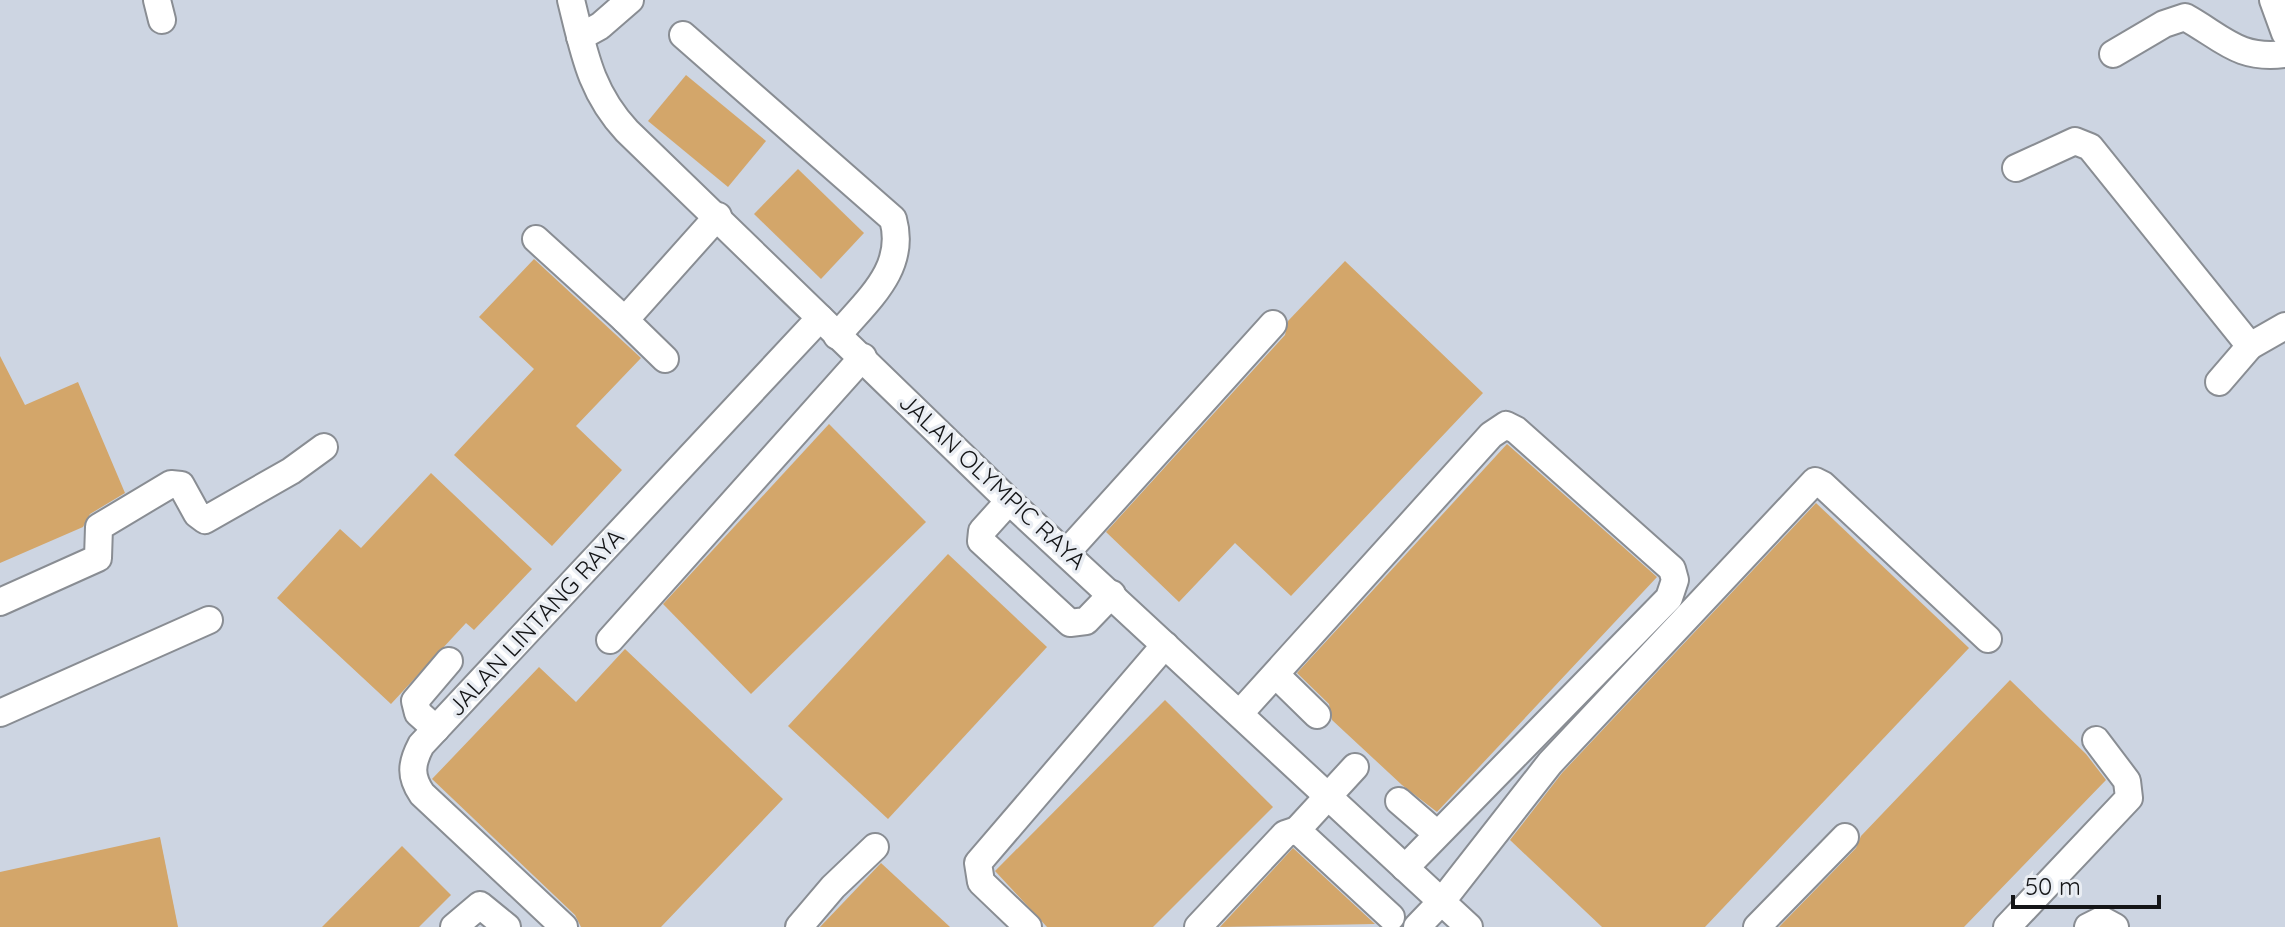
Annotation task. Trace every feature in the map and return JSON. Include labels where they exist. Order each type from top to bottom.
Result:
[{"type":"street","name":"JALAN OLYMPIC RAYA","points":[[571,0],[591,79],[611,113],[1009,501],[1469,927]]},
{"type":"street","points":[[580,37],[600,26],[630,0]]},
{"type":"street","points":[[2273,0],[2285,33]]},
{"type":"street","points":[[2113,54],[2164,24],[2185,17],[2241,52],[2254,56],[2285,54]]},
{"type":"street","name":"JALAN LINTANG RAYA","points":[[564,927],[436,809],[415,785],[412,764],[421,745],[828,327],[886,278],[895,262],[898,245],[893,219],[683,35]]},
{"type":"street","points":[[2016,168],[2075,141],[2090,147],[2250,346]]},
{"type":"street","points":[[625,320],[718,216]]},
{"type":"street","points":[[536,239],[665,359]]},
{"type":"street","points":[[1067,552],[1273,324]]},
{"type":"street","points":[[2219,382],[2250,346],[2285,326]]},
{"type":"street","points":[[610,640],[863,357]]},
{"type":"street","points":[[1240,713],[1491,435],[1506,425],[1516,430],[1672,569],[1675,580],[1669,598],[1436,833],[1386,922],[1297,830]]},
{"type":"street","points":[[0,602],[98,558],[100,550],[96,537],[99,527],[171,484],[181,485],[197,514],[205,520],[291,471],[324,447]]},
{"type":"street","points":[[1417,927],[1442,901],[1550,763],[1815,481],[1823,485],[1988,639]]},
{"type":"street","points":[[1009,501],[982,531],[981,541],[1070,623],[1086,621],[1112,594]]},
{"type":"street","points":[[0,713],[209,620]]},
{"type":"street","points":[[1028,927],[981,882],[978,863],[1165,645]]},
{"type":"street","points":[[436,729],[418,713],[415,701],[449,661]]},
{"type":"street","points":[[1276,675],[1317,715]]},
{"type":"street","points":[[2007,927],[2129,798],[2127,781],[2096,740]]},
{"type":"street","points":[[1198,927],[1285,834],[1297,830],[1355,767]]},
{"type":"street","points":[[1399,801],[1436,833]]},
{"type":"street","points":[[1757,927],[1845,837]]},
{"type":"street","points":[[799,927],[833,887],[875,847]]},
{"type":"street","points":[[454,927],[480,905],[507,927]]},
{"type":"street","points":[[2088,927],[2102,920],[2115,927]]},
{"type":"shaded area","points":[[0,0],[2285,0],[2285,927],[0,927]]},
{"type":"building","points":[[686,75],[766,141],[728,187],[648,121]]},
{"type":"building","points":[[798,169],[864,233],[821,279],[754,214]]},
{"type":"building","points":[[534,259],[641,358],[576,426],[622,470],[552,546],[454,455],[534,369],[479,317]]},
{"type":"building","points":[[1345,261],[1483,393],[1291,596],[1235,543],[1179,602],[1106,532],[1285,335],[1288,321]]},
{"type":"building","points":[[0,356],[25,405],[78,382],[125,493],[90,514],[83,527],[0,563]]},
{"type":"building","points":[[829,424],[926,522],[751,694],[663,604]]},
{"type":"building","points":[[1507,444],[1657,577],[1437,812],[1402,785],[1332,720],[1329,704],[1297,673]]},
{"type":"building","points":[[431,473],[532,569],[474,630],[466,623],[391,704],[277,598],[340,529],[361,548]]},
{"type":"building","points":[[1816,503],[1969,648],[1705,927],[1602,927],[1510,840],[1562,773]]},
{"type":"building","points":[[948,554],[1047,647],[888,819],[788,726]]},
{"type":"building","points":[[625,649],[783,799],[661,927],[581,927],[575,915],[432,779],[539,667],[576,702]]},
{"type":"building","points":[[2010,680],[2086,754],[2106,780],[1964,927],[1779,927],[1856,848],[1861,836]]},
{"type":"building","points":[[1165,700],[1273,807],[1153,927],[1047,927],[995,871]]},
{"type":"building","points":[[160,837],[178,927],[0,927],[0,872]]},
{"type":"building","points":[[402,846],[451,895],[419,927],[322,927]]},
{"type":"building","points":[[1293,848],[1375,924],[1220,927]]},
{"type":"building","points":[[881,863],[950,927],[820,927]]}]
